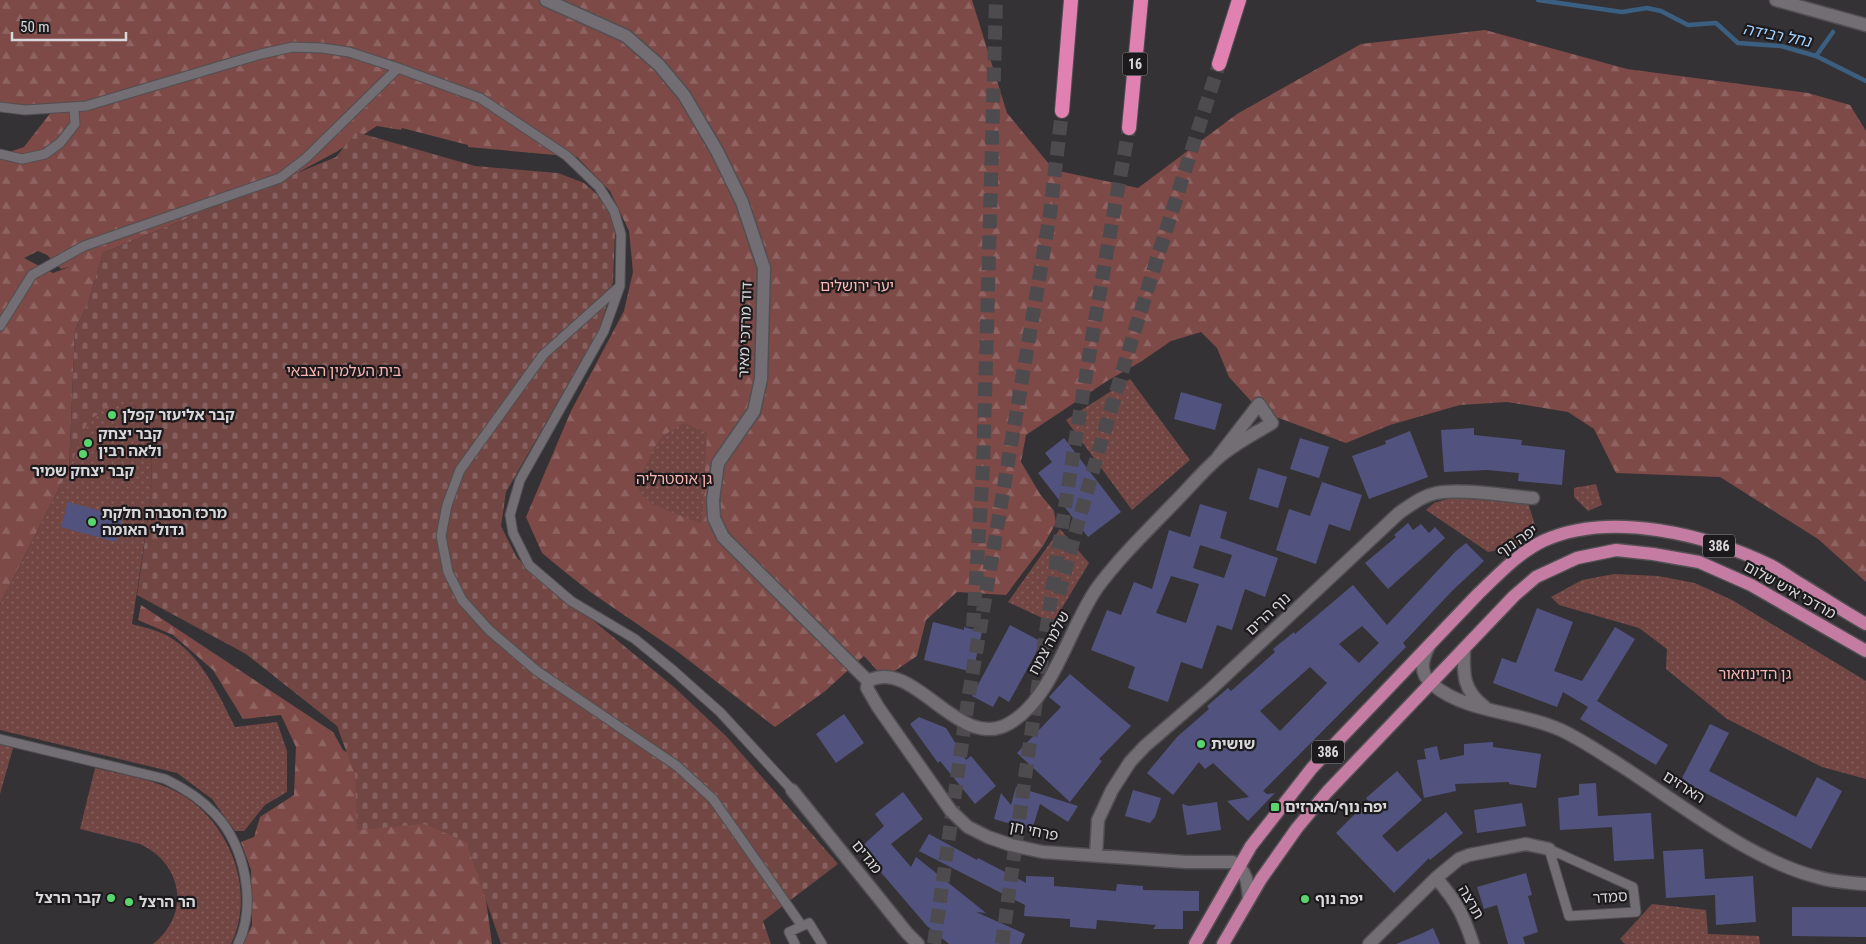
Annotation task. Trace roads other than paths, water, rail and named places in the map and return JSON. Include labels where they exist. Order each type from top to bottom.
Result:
[{"type":"highway","points":[[1062,111],[1071,0]]},
{"type":"highway","name":"16","points":[[1129,128],[1141,0]]},
{"type":"highway","points":[[1219,64],[1239,0]]},
{"type":"main road","name":"מרדכי איש שלום","points":[[1556,536],[1591,528],[1618,528],[1660,530],[1699,540],[1735,551],[1773,566],[1866,624]]},
{"type":"main road","name":"יפה נוף","points":[[1194,944],[1238,865],[1264,828],[1312,768],[1507,566],[1541,542],[1556,536]]},
{"type":"main road","name":"מרדכי איש שלום","points":[[1464,649],[1514,596],[1536,577],[1577,558],[1616,550],[1699,562],[1751,585],[1866,651]]},
{"type":"main road","name":"386","points":[[1223,944],[1272,862],[1292,834],[1327,792],[1464,649]]},
{"type":"street","name":"דוד מרדכי מאיר","points":[[546,0],[626,36],[659,65],[684,96],[717,151],[742,202],[764,268],[762,379],[754,411],[718,463],[713,500],[714,518],[723,537],[868,681]]},
{"type":"street","points":[[1776,0],[1866,26]]},
{"type":"street","name":"שלמה צמח","points":[[868,681],[880,676],[896,679],[932,700],[961,722],[993,729],[1008,725],[1020,717],[1042,689],[1054,671],[1096,590],[1120,559],[1218,457]]},
{"type":"street","name":"נוף הרים","points":[[1096,855],[1098,820],[1112,790],[1130,762],[1145,746],[1211,689],[1400,513],[1419,500],[1435,493],[1451,491],[1532,498]]},
{"type":"street","points":[[1428,648],[1423,657],[1422,665],[1423,673],[1431,684]]},
{"type":"street","name":"הארזים","points":[[1464,649],[1467,687],[1473,697],[1487,708]]},
{"type":"street","name":"פרחי חן","points":[[868,681],[867,688],[878,707],[951,811],[968,827],[988,837],[1035,850],[1186,862],[1226,861],[1238,865]]},
{"type":"street","name":"הארזים","points":[[1431,684],[1452,697],[1471,704],[1538,721],[1560,729],[1767,858],[1818,878],[1866,884]]},
{"type":"street","name":"מגדים","points":[[792,790],[907,933],[918,944]]},
{"type":"street","name":"סמדר","points":[[1369,944],[1449,866],[1469,855],[1526,844],[1549,850]]},
{"type":"street","points":[[1238,865],[1245,875],[1249,899]]},
{"type":"street","name":"תרצה","points":[[1436,878],[1456,903],[1464,917],[1473,944]]},
{"type":"lane","points":[[0,107],[25,110],[86,106],[262,54],[292,47],[322,48],[349,52],[480,98],[567,156],[599,187],[614,211],[621,234],[620,286],[604,331],[520,480],[510,515],[513,533],[529,565],[572,601],[634,638],[674,671],[720,712],[792,790]]},
{"type":"lane","points":[[0,326],[32,275],[84,246],[280,178],[306,158],[398,68]]},
{"type":"lane","points":[[0,154],[22,159],[46,154],[60,142],[75,124],[74,108]]},
{"type":"lane","points":[[620,286],[543,354],[460,470],[447,505],[440,536],[448,572],[462,600],[488,630],[536,671],[677,766],[713,799],[802,926]]},
{"type":"lane","points":[[0,739],[164,779],[200,799],[217,816],[230,835],[243,868],[246,904],[245,919],[238,944]]},
{"type":"lane","name":"סמדר","points":[[1549,850],[1633,887],[1636,912],[1569,916],[1549,850]]},
{"type":"lane","points":[[795,944],[790,932],[810,923],[822,944]]},
{"type":"waterway","name":"נחל רבידה","points":[[1538,0],[1622,12],[1647,8],[1661,11],[1688,25],[1716,23],[1738,43],[1781,46],[1816,56],[1866,81]]},
{"type":"waterway","points":[[1816,56],[1833,32]]},
{"type":"tunnel","points":[[973,627],[983,467],[996,0]]},
{"type":"tunnel","points":[[1059,594],[1116,394],[1219,64]]},
{"type":"tunnel","points":[[934,944],[968,700],[1050,214],[1062,111]]},
{"type":"tunnel","points":[[1002,944],[1030,739],[1061,535],[1093,331],[1129,128]]},
{"type":"place","name":"קבר אליעזר קפלן","points":[[112,415]]},
{"type":"place","name":"קבר יצחק ולאה רבין","points":[[88,443]]},
{"type":"place","name":"קבר יצחק שמיר","points":[[83,454]]},
{"type":"place","name":"מרכז הסברה חלקת גדולי האומה","points":[[92,522]]},
{"type":"place","name":"שושית","points":[[1201,744]]},
{"type":"place","name":"יפה נוף/הארזים","points":[[1275,807]]},
{"type":"place","name":"קבר הרצל","points":[[111,898]]},
{"type":"place","name":"יפה נוף","points":[[1305,899]]},
{"type":"place","name":"הר הרצל","points":[[129,902]]},
{"type":"park label","name":"יער ירושלים","points":[[857,286]]},
{"type":"park label","name":"בית העלמין הצבאי","points":[[344,371]]},
{"type":"park label","name":"גן אוסטרליה","points":[[674,479]]},
{"type":"park label","name":"גן הדינוזאור","points":[[1755,674]]}]
